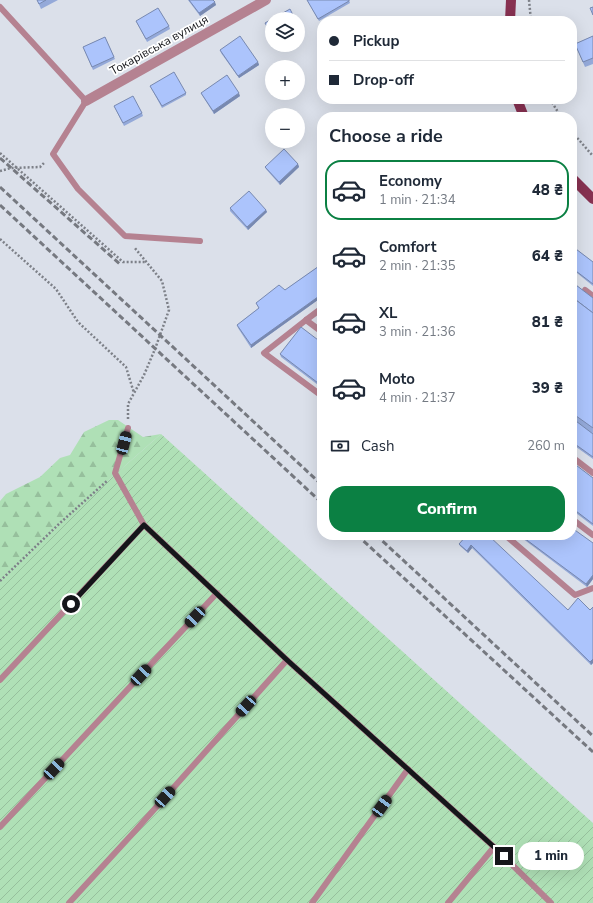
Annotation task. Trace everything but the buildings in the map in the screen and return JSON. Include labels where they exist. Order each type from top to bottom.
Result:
[{"type":"main road","points":[[510,16],[511,0]]},
{"type":"main road","points":[[577,183],[593,199]]},
{"type":"street","name":"Токарівська вулиця","points":[[86,101],[266,0]]},
{"type":"lane","points":[[0,7],[86,101],[53,154],[78,189],[125,236],[200,241]]},
{"type":"lane","points":[[585,290],[593,296]]},
{"type":"lane","points":[[317,312],[264,353],[317,392]]},
{"type":"lane","points":[[306,320],[317,328]]},
{"type":"lane","points":[[128,428],[115,473],[144,525],[287,660],[494,847],[551,903]]},
{"type":"lane","points":[[577,461],[593,473]]},
{"type":"lane","points":[[577,523],[593,535]]},
{"type":"lane","points":[[0,680],[144,525]]},
{"type":"lane","points":[[511,540],[576,595],[593,588]]},
{"type":"lane","points":[[0,827],[217,593]]},
{"type":"lane","points":[[69,903],[287,660]]},
{"type":"lane","points":[[312,903],[408,770]]},
{"type":"lane","points":[[448,903],[494,847]]},
{"type":"path","points":[[529,0],[531,16]]},
{"type":"path","points":[[577,138],[593,156]]},
{"type":"path","points":[[0,153],[123,262],[146,262]]},
{"type":"path","points":[[0,170],[40,168],[53,154]]},
{"type":"path","points":[[125,236],[162,281],[169,310],[155,349],[128,404],[128,428]]},
{"type":"path","points":[[0,239],[56,289],[78,322],[126,367],[134,394]]},
{"type":"path","points":[[0,581],[60,523],[115,473]]},
{"type":"green space","points":[[109,420],[118,420],[143,437],[161,434],[60,523],[0,581],[0,501],[6,494],[40,477],[60,458],[70,455],[84,432]]},
{"type":"green space","points":[[161,434],[593,823],[593,903],[0,903],[0,581],[60,523]]},
{"type":"railway","points":[[0,158],[121,265]]},
{"type":"railway","points":[[0,187],[317,480]]},
{"type":"railway","points":[[0,205],[317,498]]},
{"type":"railway","points":[[362,540],[593,752]]},
{"type":"railway","points":[[381,540],[593,736]]},
{"type":"route","points":[[71,604],[144,525],[287,660],[504,856]]}]
